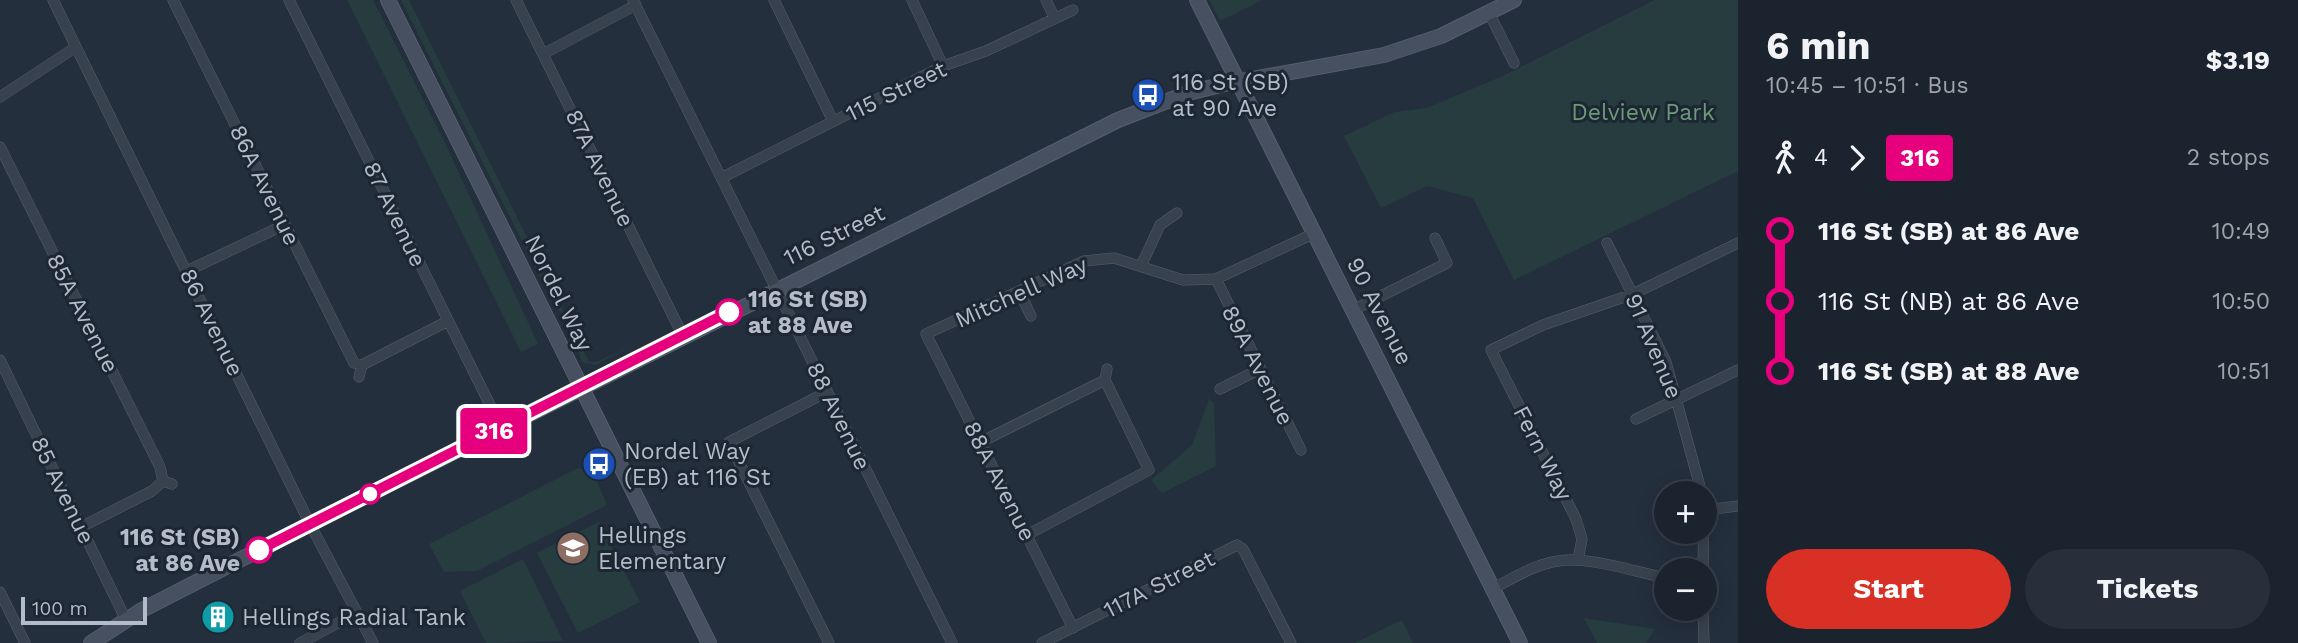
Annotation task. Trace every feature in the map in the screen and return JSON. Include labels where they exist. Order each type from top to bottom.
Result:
[{"type":"street","name":"86 Avenue","points":[[52,0],[310,524],[373,643]]},
{"type":"street","name":"86A Avenue","points":[[173,0],[354,363],[362,365]]},
{"type":"street","name":"87 Avenue","points":[[289,0],[501,427]]},
{"type":"street","name":"Nordel Way","points":[[388,0],[709,643]]},
{"type":"street","name":"87A Avenue","points":[[516,0],[683,336]]},
{"type":"street","points":[[774,0],[833,121]]},
{"type":"street","points":[[912,0],[943,66]]},
{"type":"street","points":[[1046,0],[1054,17]]},
{"type":"street","name":"90 Avenue","points":[[1197,0],[1520,643]]},
{"type":"street","name":"116 Street","points":[[91,643],[126,620],[310,524],[1118,120],[1188,93],[1238,81],[1384,55],[1441,36],[1514,0]]},
{"type":"street","points":[[543,54],[634,3]]},
{"type":"street","name":"88 Avenue","points":[[634,3],[952,643]]},
{"type":"street","name":"115 Street","points":[[721,178],[943,66],[986,51],[1073,10]]},
{"type":"street","points":[[1489,13],[1514,63]]},
{"type":"street","points":[[0,97],[76,47]]},
{"type":"street","name":"85A Avenue","points":[[0,147],[167,482],[81,527]]},
{"type":"street","points":[[1141,266],[1160,225],[1177,213]]},
{"type":"street","points":[[187,271],[284,225]]},
{"type":"street","name":"Mitchell Way","points":[[926,334],[1093,259],[1114,258],[1183,280],[1216,279],[1315,233]]},
{"type":"street","points":[[1353,310],[1447,263],[1435,238]]},
{"type":"street","name":"91 Avenue","points":[[1607,243],[1666,362],[1699,481]]},
{"type":"street","points":[[1633,294],[1738,243]]},
{"type":"street","name":"89A Avenue","points":[[1216,279],[1301,450]]},
{"type":"street","points":[[1019,291],[1031,316]]},
{"type":"street","name":"Fern Way","points":[[1578,560],[1582,539],[1576,519],[1491,350],[1543,325],[1633,294]]},
{"type":"street","points":[[359,377],[362,365],[448,321]]},
{"type":"street","name":"88A Avenue","points":[[926,334],[1073,628]]},
{"type":"street","name":"85 Avenue","points":[[0,360],[126,620]]},
{"type":"street","points":[[1027,535],[1149,470],[1105,380],[1107,369]]},
{"type":"street","points":[[1220,389],[1260,369]]},
{"type":"street","points":[[1636,419],[1737,373]]},
{"type":"street","points":[[981,442],[1105,380]]},
{"type":"street","points":[[827,392],[729,442],[829,643]]},
{"type":"street","points":[[1717,507],[1738,506]]},
{"type":"street","name":"117A Street","points":[[1042,643],[1239,545],[1291,643]]},
{"type":"street","points":[[1493,587],[1539,566],[1578,560],[1654,576]]},
{"type":"street","points":[[0,592],[24,643]]},
{"type":"street","points":[[300,643],[357,613]]},
{"type":"street","points":[[1703,621],[1704,643]]},
{"type":"green space","points":[[347,0],[373,0],[446,145],[538,344],[521,352]]},
{"type":"green space","points":[[401,0],[409,0],[589,362],[596,362],[633,346],[595,365],[582,362],[570,329],[542,281]]},
{"type":"green space","points":[[1209,0],[1262,0],[1220,21]]},
{"type":"green space","name":"Delview Park","points":[[1655,0],[1738,0],[1738,171],[1514,280],[1473,198],[1427,186],[1381,208],[1344,136],[1395,112],[1427,108],[1505,75]]},
{"type":"green space","points":[[1209,399],[1214,403],[1216,466],[1162,493],[1151,480],[1192,445]]},
{"type":"green space","points":[[578,468],[593,472],[607,505],[477,571],[444,572],[429,544]]},
{"type":"green space","points":[[599,522],[640,602],[578,633],[537,553]]},
{"type":"green space","points":[[523,559],[563,641],[486,643],[460,591]]},
{"type":"green space","points":[[1584,618],[1655,629],[1646,643],[1597,643]]},
{"type":"green space","points":[[1402,620],[1413,643],[1355,643],[1395,623]]},
{"type":"bus line","name":"316","points":[[259,550],[729,312]]},
{"type":"place","name":"116 St (SB) at 90 Ave","points":[[1148,95]]},
{"type":"place","name":"116 St (SB) at 88 Ave","points":[[729,312]]},
{"type":"place","name":"Nordel Way (EB) at 116 St","points":[[599,464]]},
{"type":"place","name":"Hellings Elementary","points":[[573,548]]},
{"type":"place","name":"116 St (SB) at 86 Ave","points":[[259,550]]},
{"type":"place","name":"Hellings Radial Tank","points":[[218,617]]}]
